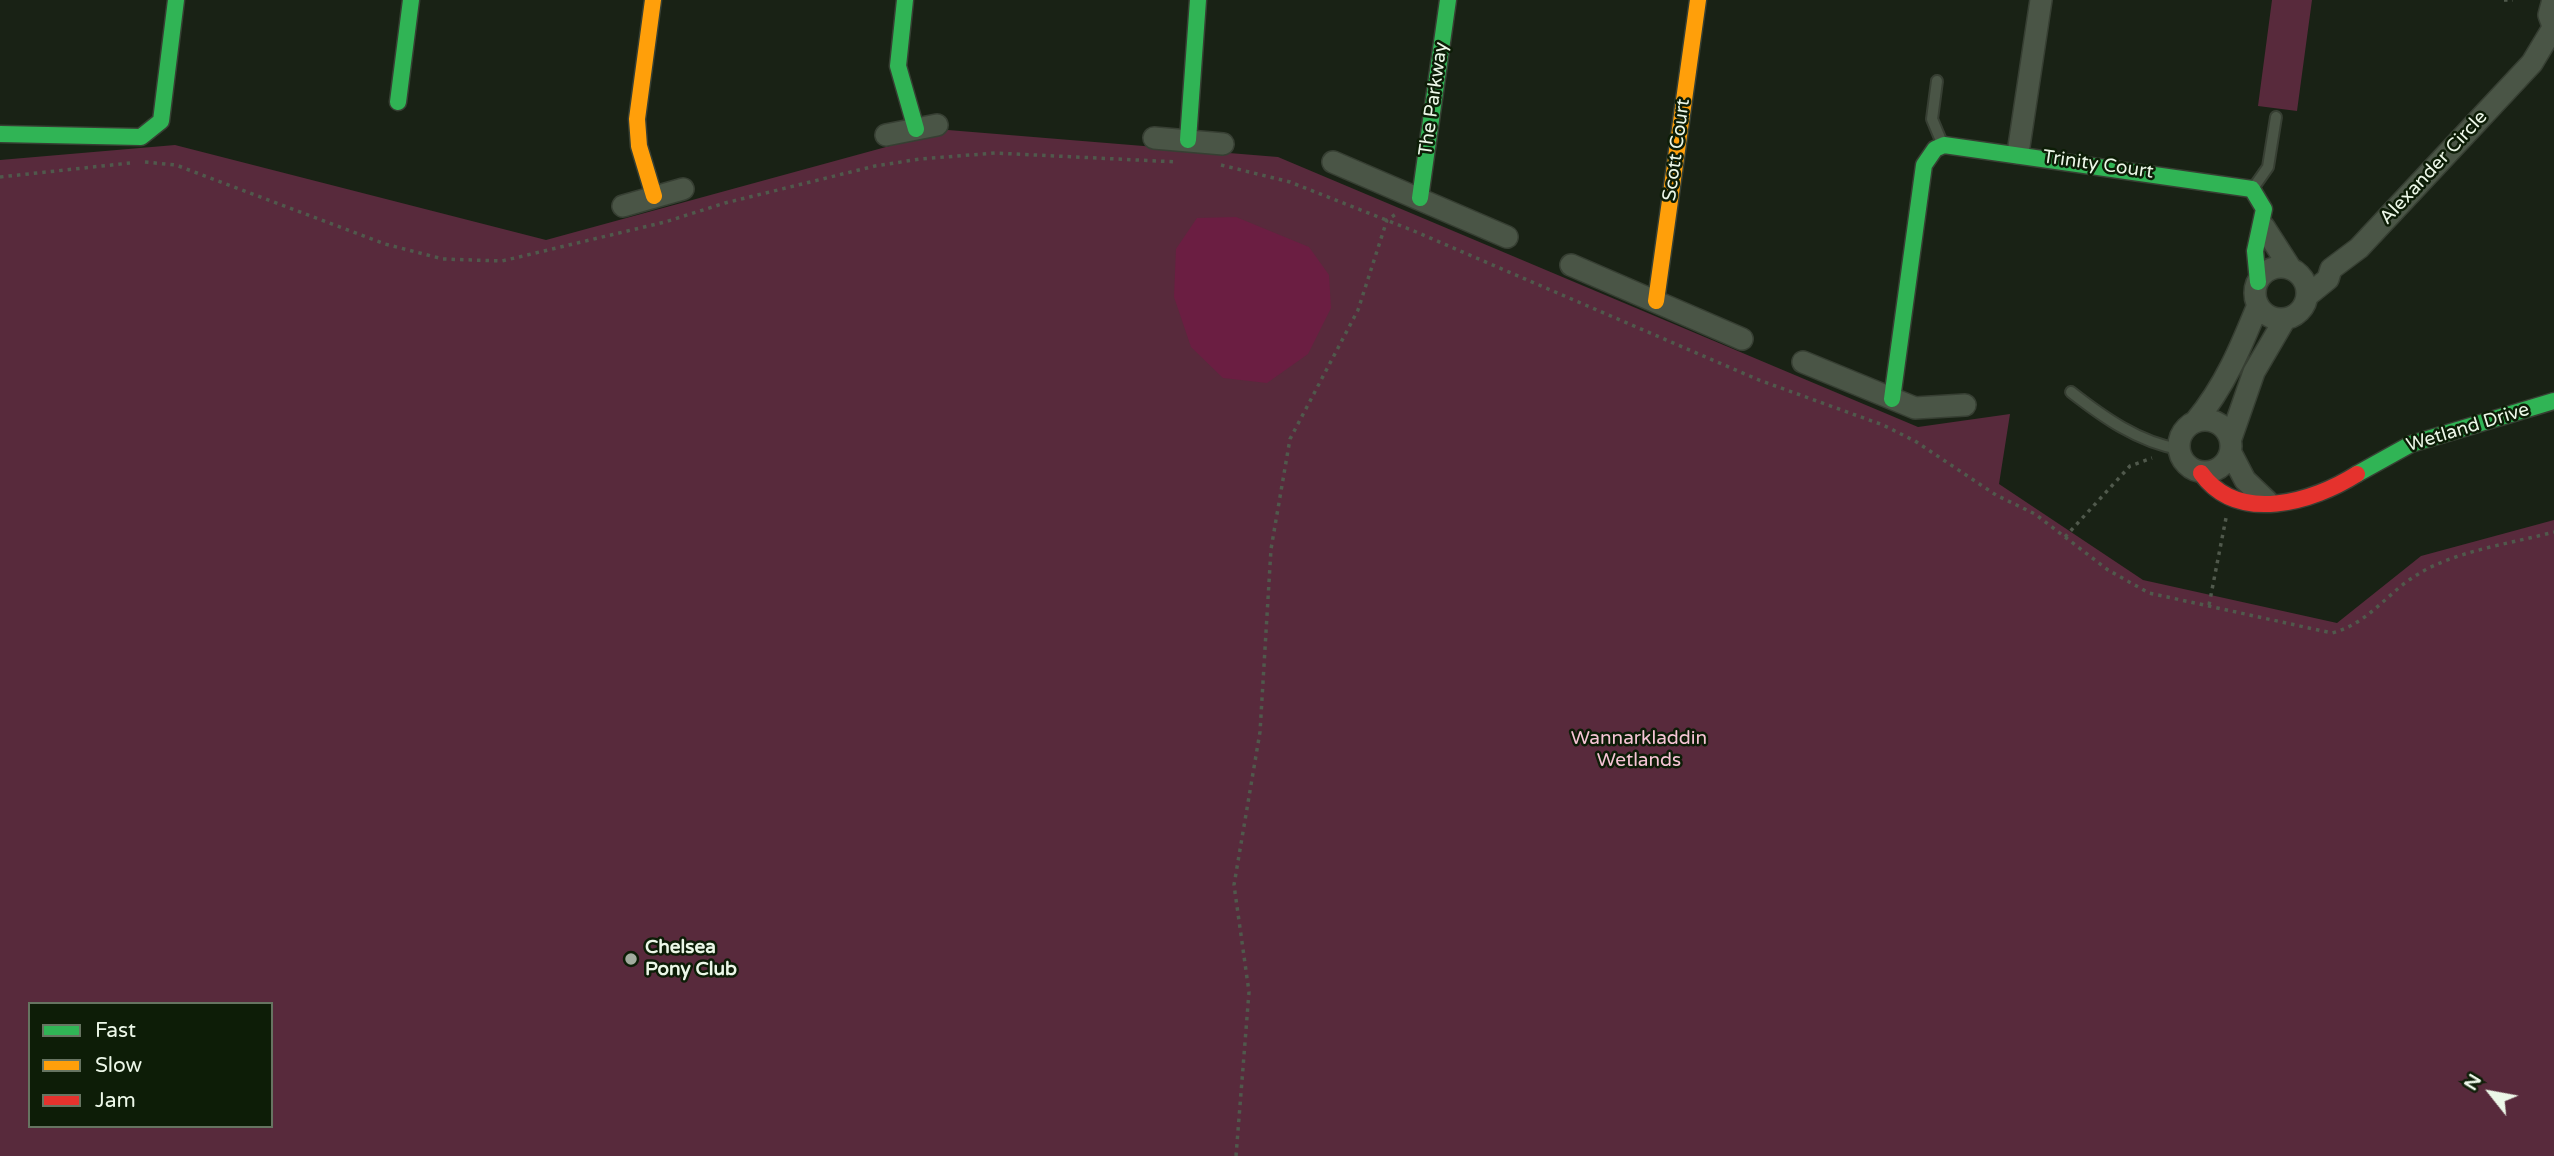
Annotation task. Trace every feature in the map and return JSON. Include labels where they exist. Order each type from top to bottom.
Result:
[{"type":"street","points":[[0,134],[141,137],[152,131],[161,121],[176,0]]},
{"type":"street","points":[[398,102],[411,0]]},
{"type":"street","points":[[653,0],[637,119],[639,146],[653,197]]},
{"type":"street","points":[[905,0],[898,66],[916,129]]},
{"type":"street","points":[[1188,140],[1198,0]]},
{"type":"street","name":"The Parkway","points":[[1420,198],[1448,0]]},
{"type":"street","name":"Scott Court","points":[[1656,301],[1698,0]]},
{"type":"street","points":[[2018,153],[2041,0]]},
{"type":"street","name":"Alexander Circle","points":[[2307,296],[2328,279],[2331,269],[2359,248],[2532,63],[2550,19]]},
{"type":"street","points":[[886,135],[937,125]]},
{"type":"street","points":[[1154,138],[1188,140],[1221,154]]},
{"type":"street","points":[[1892,399],[1924,165],[1932,151],[1944,145]]},
{"type":"street","name":"Trinity Court","points":[[1944,145],[2018,153],[2252,189]]},
{"type":"street","points":[[1334,162],[1507,237]]},
{"type":"street","points":[[623,206],[683,189]]},
{"type":"street","points":[[2252,189],[2261,199],[2264,227],[2293,270],[2305,282],[2307,296],[2300,311],[2285,319],[2254,372],[2223,467],[2208,473],[2200,472],[2186,464],[2179,449],[2183,433],[2195,422],[2228,375],[2258,305]]},
{"type":"street","points":[[2264,227],[2256,247],[2255,267],[2258,282],[2255,293],[2258,305],[2272,318],[2285,319]]},
{"type":"street","points":[[1571,265],[1742,339]]},
{"type":"street","points":[[2258,282],[2275,268],[2331,269]]},
{"type":"street","points":[[1803,362],[1892,399],[1921,408],[1965,405]]},
{"type":"street","name":"Wetland Drive","points":[[2200,472],[2208,483],[2223,493],[2250,502],[2313,498],[2376,460],[2412,444],[2554,401]]},
{"type":"street","points":[[2195,422],[2212,421],[2221,425],[2245,481],[2267,501]]},
{"type":"lane","points":[[1937,81],[1932,119],[1944,145]]},
{"type":"lane","points":[[2252,189],[2268,167],[2276,117]]},
{"type":"lane","points":[[2070,392],[2125,429],[2159,446],[2179,449]]},
{"type":"path","points":[[2504,0],[2513,0]]},
{"type":"path","points":[[0,177],[137,162],[176,165],[385,244],[443,259],[502,261],[665,222],[737,200],[875,166],[920,159],[995,153],[1180,162]]},
{"type":"path","points":[[1221,154],[1387,220],[1759,380],[1898,432],[1996,495],[2035,513],[2108,570],[2148,593],[2332,633],[2350,628],[2373,612],[2410,579],[2437,564],[2554,532]]},
{"type":"path","points":[[1236,1156],[1249,992],[1234,885],[1260,732],[1271,549],[1290,439],[1358,310],[1387,220]]},
{"type":"path","points":[[2065,537],[2130,466],[2144,459],[2158,457]]},
{"type":"path","points":[[2209,606],[2228,513]]},
{"type":"green space","points":[[2272,0],[2312,0],[2297,111],[2258,106]]},
{"type":"green space","name":"Wannarkladdin Wetlands","points":[[948,130],[1278,157],[1918,427],[2010,414],[1999,484],[2143,580],[2337,623],[2421,556],[2554,520],[2554,1156],[0,1156],[0,160],[175,145],[546,240]]},
{"type":"shaded area","points":[[1236,217],[1309,247],[1329,275],[1331,308],[1308,354],[1267,383],[1223,378],[1191,347],[1174,297],[1176,249],[1197,218]]},
{"type":"traffic: fast","points":[[0,134],[141,137],[161,121],[176,0]]},
{"type":"traffic: fast","points":[[398,102],[411,0]]},
{"type":"traffic: fast","points":[[905,0],[898,66],[916,129]]},
{"type":"traffic: fast","points":[[1188,140],[1198,0]]},
{"type":"traffic: fast","points":[[1420,198],[1448,0]]},
{"type":"traffic: fast","points":[[1892,399],[1924,165],[1935,149],[1944,145],[2252,189],[2264,209],[2255,251],[2258,282]]},
{"type":"traffic: fast","points":[[2357,474],[2411,444],[2554,401]]},
{"type":"traffic: slow","points":[[653,0],[637,119],[639,146],[654,196]]},
{"type":"traffic: slow","points":[[1656,301],[1698,0]]},
{"type":"traffic: jam","points":[[2201,473],[2217,489],[2235,499],[2255,504],[2298,500],[2357,474]]},
{"type":"place","name":"Chelsea Pony Club","points":[[631,959]]}]
